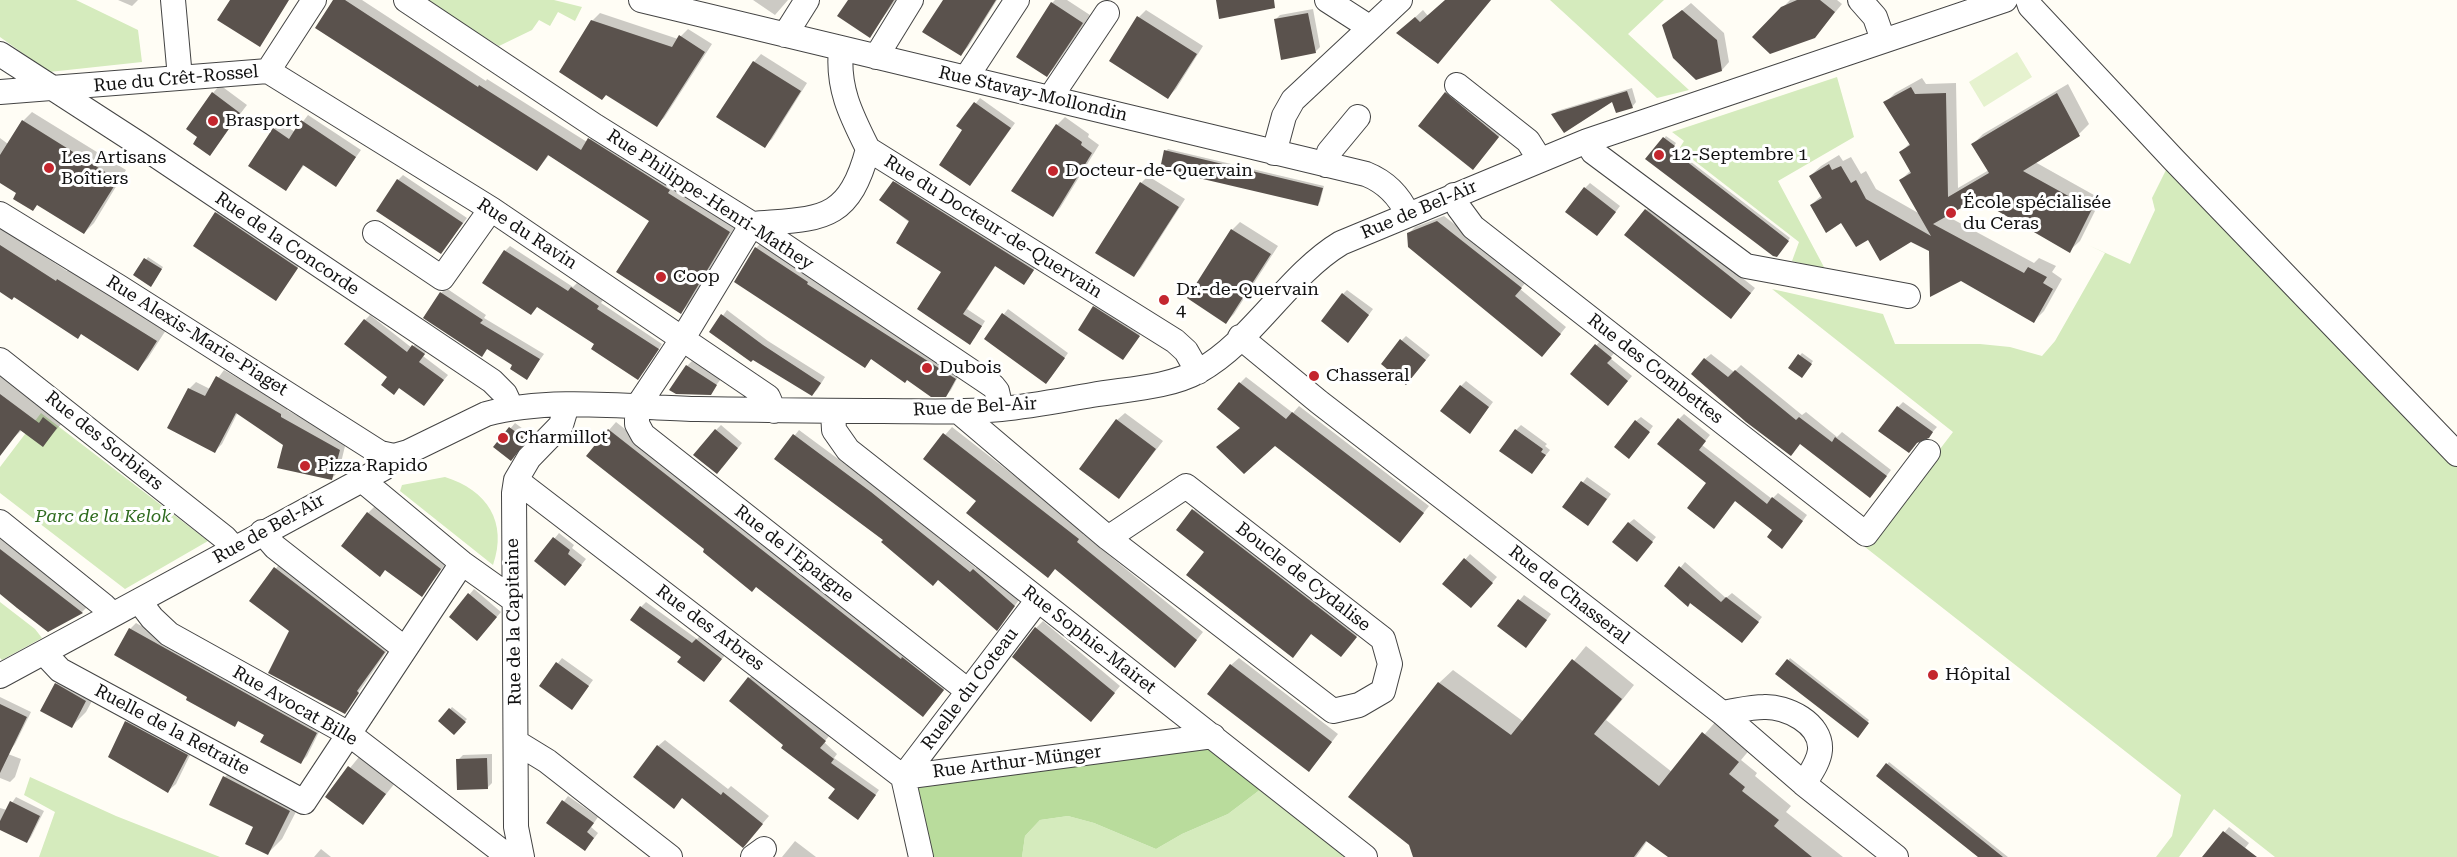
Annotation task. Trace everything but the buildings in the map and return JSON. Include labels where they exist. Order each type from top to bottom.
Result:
[{"type":"street","points":[[173,0],[180,78]]},
{"type":"street","name":"Rue du Crêt-Rossel","points":[[0,92],[268,71],[314,0]]},
{"type":"street","name":"Rue Philippe-Henri-Mathey","points":[[406,0],[595,126],[752,224],[993,386],[997,392],[1001,409]]},
{"type":"street","name":"Rue Stavay-Mollondin","points":[[641,0],[1379,179],[1392,190],[1408,215]]},
{"type":"street","points":[[785,35],[807,0]]},
{"type":"street","points":[[876,57],[911,0]]},
{"type":"street","points":[[966,78],[1017,0]]},
{"type":"street","points":[[1328,0],[1369,27]]},
{"type":"street","points":[[1274,153],[1284,116],[1293,100],[1400,0]]},
{"type":"street","points":[[1860,0],[1875,18],[1883,40]]},
{"type":"street","name":"Rue de Bel-Air","points":[[0,676],[262,532],[384,468],[394,456],[408,452],[486,414],[511,407],[567,405],[774,411],[1001,409],[1171,381],[1198,372],[1220,356],[1327,252],[1454,195],[1587,141],[2006,0]]},
{"type":"street","points":[[2028,0],[2030,6],[2174,160],[2457,454]]},
{"type":"street","points":[[1050,99],[1107,13]]},
{"type":"street","name":"Rue du Docteur-de-Quervain","points":[[841,49],[840,64],[848,110],[868,149],[1175,341],[1186,351],[1198,372]]},
{"type":"street","name":"Rue de la Concorde","points":[[0,54],[492,381],[506,394],[511,407]]},
{"type":"street","name":"Rue du Ravin","points":[[268,71],[490,209],[683,338],[768,397],[774,411]]},
{"type":"street","points":[[1457,85],[1528,141],[1539,160]]},
{"type":"street","points":[[1326,165],[1329,152],[1358,117]]},
{"type":"street","points":[[1587,141],[1593,152],[1746,266],[1908,296]]},
{"type":"street","points":[[636,407],[683,338],[752,224],[813,218],[836,210],[861,177],[868,149]]},
{"type":"street","name":"Rue des Combettes","points":[[1454,195],[1459,208],[1473,227],[1866,534],[1928,452]]},
{"type":"street","points":[[375,233],[442,278],[490,209]]},
{"type":"street","name":"Rue Alexis-Marie-Piaget","points":[[0,214],[129,293],[380,453],[394,456]]},
{"type":"street","name":"Rue de Chasseral","points":[[1240,337],[1319,402],[1722,713],[1804,784],[1896,857]]},
{"type":"street","name":"Rue des Sorbiers","points":[[0,360],[225,538],[234,548]]},
{"type":"street","name":"Rue de la Capitaine","points":[[522,857],[516,827],[513,503],[516,480],[529,458],[561,425],[567,405]]},
{"type":"street","name":"Rue de l'Epargne","points":[[636,407],[638,424],[644,435],[968,691]]},
{"type":"street","name":"Rue Sophie-Mairet","points":[[833,411],[834,430],[848,450],[1365,857]]},
{"type":"street","name":"Boucle de Cydalise","points":[[958,411],[1108,538],[1333,711],[1359,705],[1383,691],[1390,664],[1383,639],[1186,486],[1108,538]]},
{"type":"street","points":[[362,480],[462,563],[514,600]]},
{"type":"street","name":"Rue des Arbres","points":[[516,480],[903,777]]},
{"type":"street","points":[[0,522],[112,614]]},
{"type":"street","points":[[262,532],[275,547],[405,649]]},
{"type":"street","points":[[349,734],[462,563]]},
{"type":"street","name":"Rue Avocat Bille","points":[[139,601],[152,618],[169,634],[349,734],[509,857]]},
{"type":"street","name":"Ruelle du Coteau","points":[[903,777],[1037,601]]},
{"type":"street","name":"Ruelle de la Retraite","points":[[44,653],[60,670],[304,802],[349,734]]},
{"type":"street","points":[[1722,713],[1765,706],[1791,713],[1809,725],[1817,734],[1820,750],[1816,763],[1804,784]]},
{"type":"street","name":"Rue Arthur-Münger","points":[[903,777],[1213,736]]},
{"type":"street","points":[[516,742],[547,761],[670,857]]},
{"type":"street","points":[[903,777],[921,857]]},
{"type":"green space","points":[[0,0],[76,0],[138,30],[142,62],[49,72],[0,37]]},
{"type":"green space","points":[[424,0],[554,0],[582,7],[575,21],[558,12],[550,26],[539,20],[532,30],[499,46]]},
{"type":"green space","points":[[1550,0],[1664,0],[1628,34],[1689,90],[1657,98]]},
{"type":"green space","points":[[2017,52],[2032,77],[1984,107],[1969,82]]},
{"type":"green space","points":[[1837,77],[1854,137],[1778,181],[1825,269],[1792,261],[1799,242],[1679,149],[1684,141],[1672,132]]},
{"type":"green space","points":[[2168,166],[2457,459],[2457,857],[2275,857],[2214,809],[2179,857],[2156,857],[2172,836],[2181,795],[1865,547],[1953,432],[1772,289],[1883,314],[1895,344],[1980,344],[2010,347],[2042,356],[2055,341],[2105,253],[2088,245],[2130,264],[2155,210],[2152,198]]},
{"type":"green space","name":"Parc de la Kelok","points":[[41,413],[208,541],[125,589],[0,493],[0,467]]},
{"type":"green space","points":[[445,477],[472,490],[483,499],[490,510],[498,535],[493,565],[400,491],[402,485]]},
{"type":"green space","points":[[0,602],[35,629],[42,638],[2,660],[0,658]]},
{"type":"green space","points":[[1205,744],[1261,789],[1228,814],[1182,834],[1156,849],[1094,823],[1068,816],[1040,820],[1025,836],[1022,857],[930,857],[914,783]]},
{"type":"green space","points":[[30,777],[116,816],[220,857],[39,857],[55,812],[24,795]]},
{"type":"green space","points":[[1261,789],[1346,857],[1022,857],[1025,836],[1040,820],[1068,816],[1094,823],[1156,849],[1182,834],[1228,814]]},
{"type":"place","name":"Brasport","points":[[213,121]]},
{"type":"place","name":"12-Septembre 1","points":[[1659,155]]},
{"type":"place","name":"Les Artisans Boîtiers","points":[[49,168]]},
{"type":"place","name":"Docteur-de-Quervain","points":[[1053,171]]},
{"type":"place","name":"École spécialisée du Ceras","points":[[1951,213]]},
{"type":"place","name":"Coop","points":[[661,277]]},
{"type":"place","name":"Dr.-de-Quervain 4","points":[[1164,300]]},
{"type":"place","name":"Dubois","points":[[927,368]]},
{"type":"place","name":"Chasseral","points":[[1314,376]]},
{"type":"place","name":"Charmillot","points":[[503,438]]},
{"type":"place","name":"Pizza Rapido","points":[[305,466]]},
{"type":"place","name":"Hôpital","points":[[1933,675]]}]
